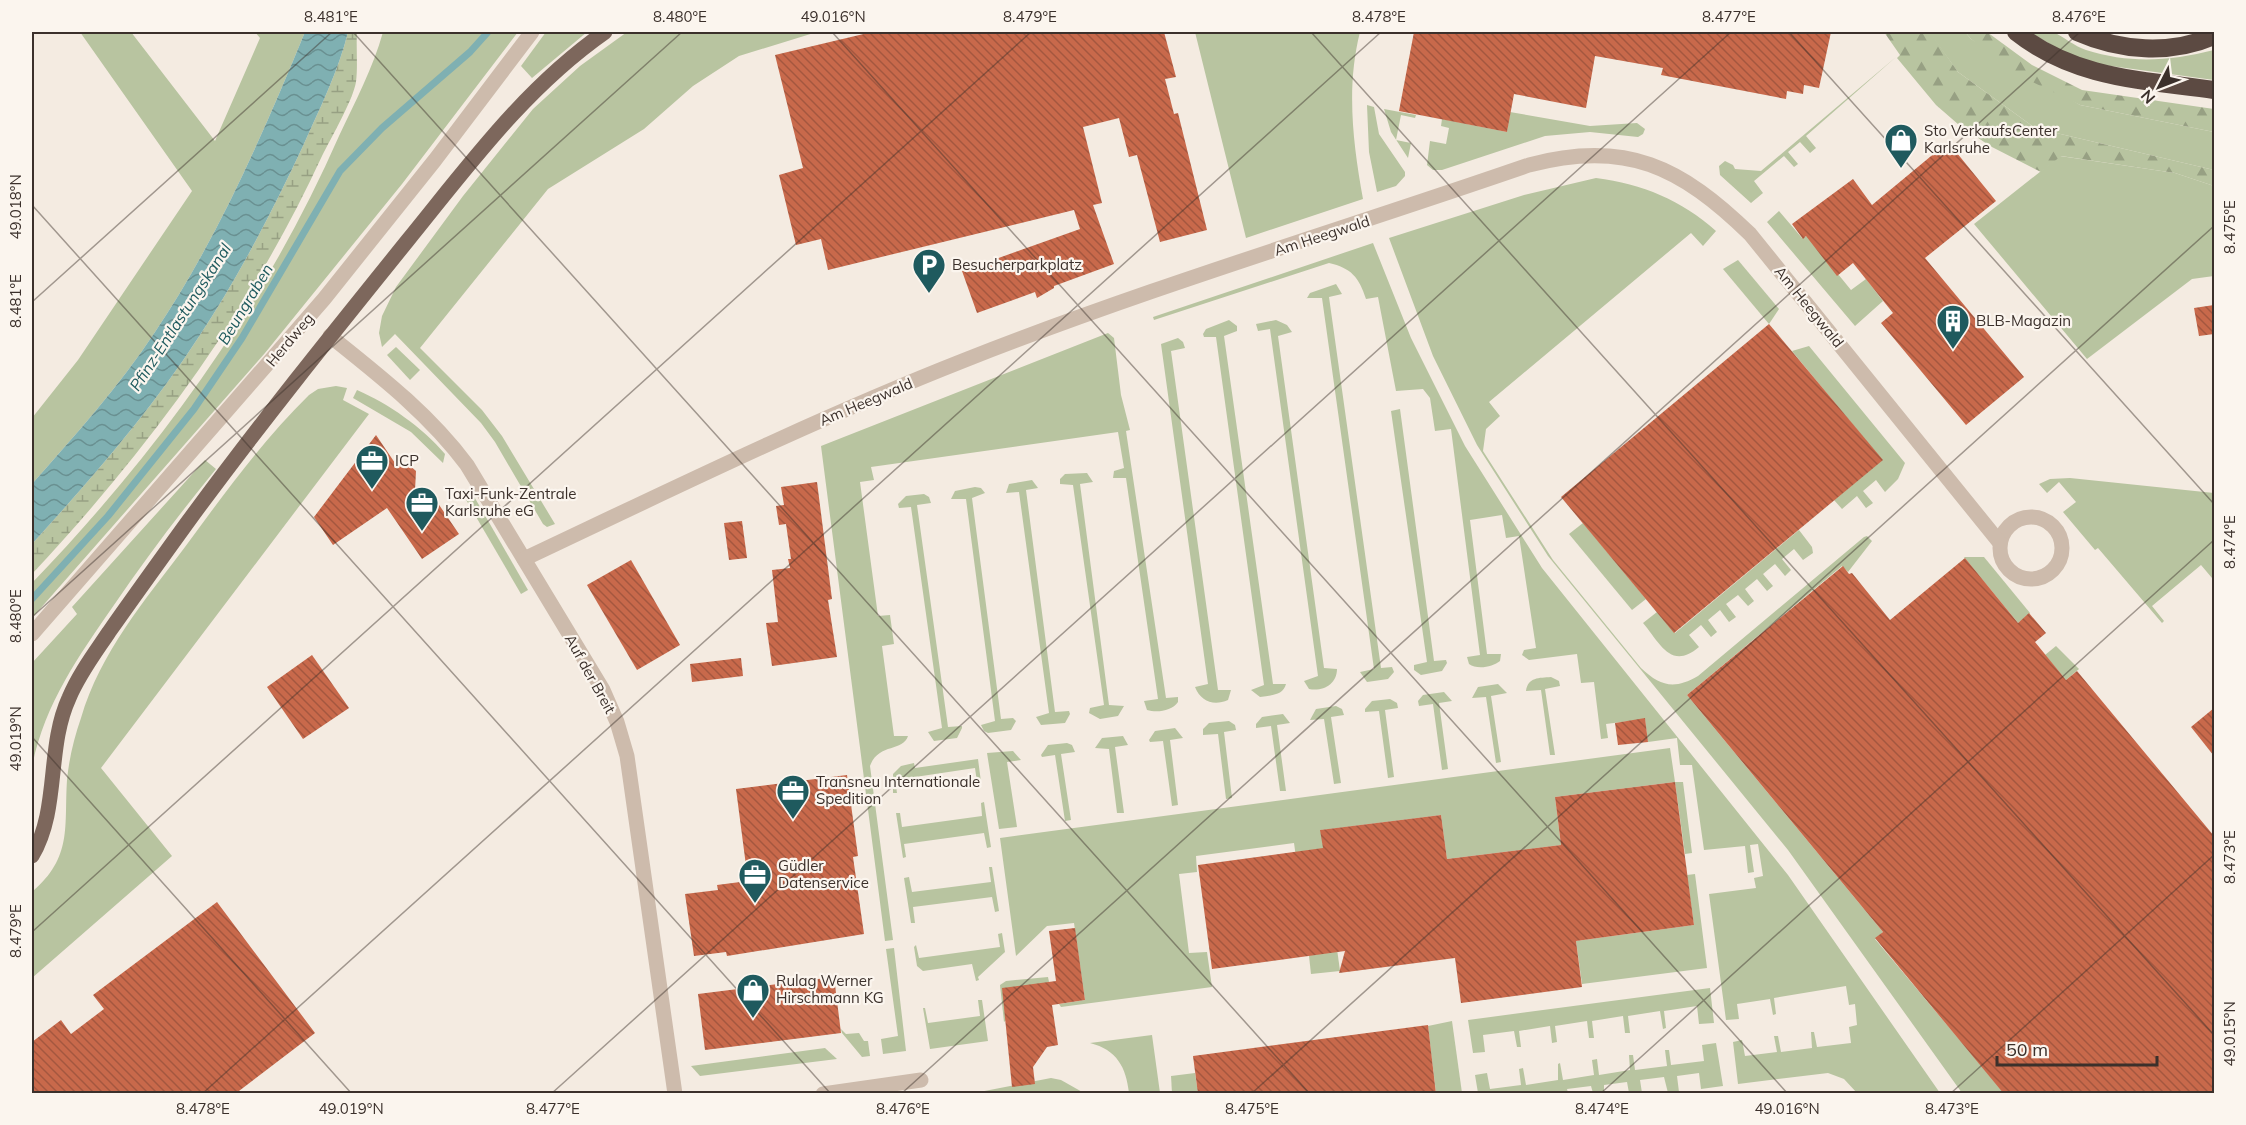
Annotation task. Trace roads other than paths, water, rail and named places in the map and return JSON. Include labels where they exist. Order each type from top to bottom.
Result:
[{"type":"highway","points":[[2016,32],[2053,58],[2113,77],[2214,90]]},
{"type":"highway","points":[[2077,32],[2120,46],[2151,49],[2186,45],[2214,36]]},
{"type":"main road","points":[[32,856],[43,832],[57,736],[69,696],[136,594],[221,477],[330,336],[494,133],[536,88],[605,32]]},
{"type":"street","name":"Herdweg","points":[[32,634],[324,299],[435,160],[532,32]]},
{"type":"street","name":"Am Heegwald","points":[[524,559],[768,444],[962,361],[1057,325],[1529,165],[1573,156],[1593,155],[1615,157],[1661,169],[1683,178],[1722,207],[1750,234],[2000,543],[2003,562],[2008,570],[2025,578],[2044,576],[2058,564],[2061,555],[2060,536],[2054,527],[2037,517],[2017,520],[2009,526],[2000,543]]},
{"type":"street","name":"Auf der Breit","points":[[330,336],[413,405],[444,435],[467,465],[603,690],[627,756],[675,1094]]},
{"type":"street","points":[[823,1094],[921,1080]]},
{"type":"water","name":"Pfinz-Entlastungskanal","points":[[305,32],[348,32],[322,104],[254,244],[213,315],[180,365],[98,470],[32,544],[32,484],[127,372],[178,296],[238,186]]},
{"type":"waterway","name":"Beungraben","points":[[32,599],[108,516],[194,409],[242,338],[340,171],[382,128],[470,52],[488,32]]},
{"type":"place","name":"Sto VerkaufsCenter Karlsruhe","points":[[1901,169]]},
{"type":"place","name":"Besucherparkplatz","points":[[929,294]]},
{"type":"place","name":"BLB-Magazin","points":[[1953,350]]},
{"type":"place","name":"ICP","points":[[372,490]]},
{"type":"place","name":"Taxi-Funk-Zentrale Karlsruhe eG","points":[[422,532]]},
{"type":"place","name":"Transneu Internationale Spedition","points":[[793,820]]},
{"type":"place","name":"Güdler Datenservice","points":[[755,904]]},
{"type":"place","name":"Rulag Werner Hirschmann KG","points":[[753,1019]]}]
